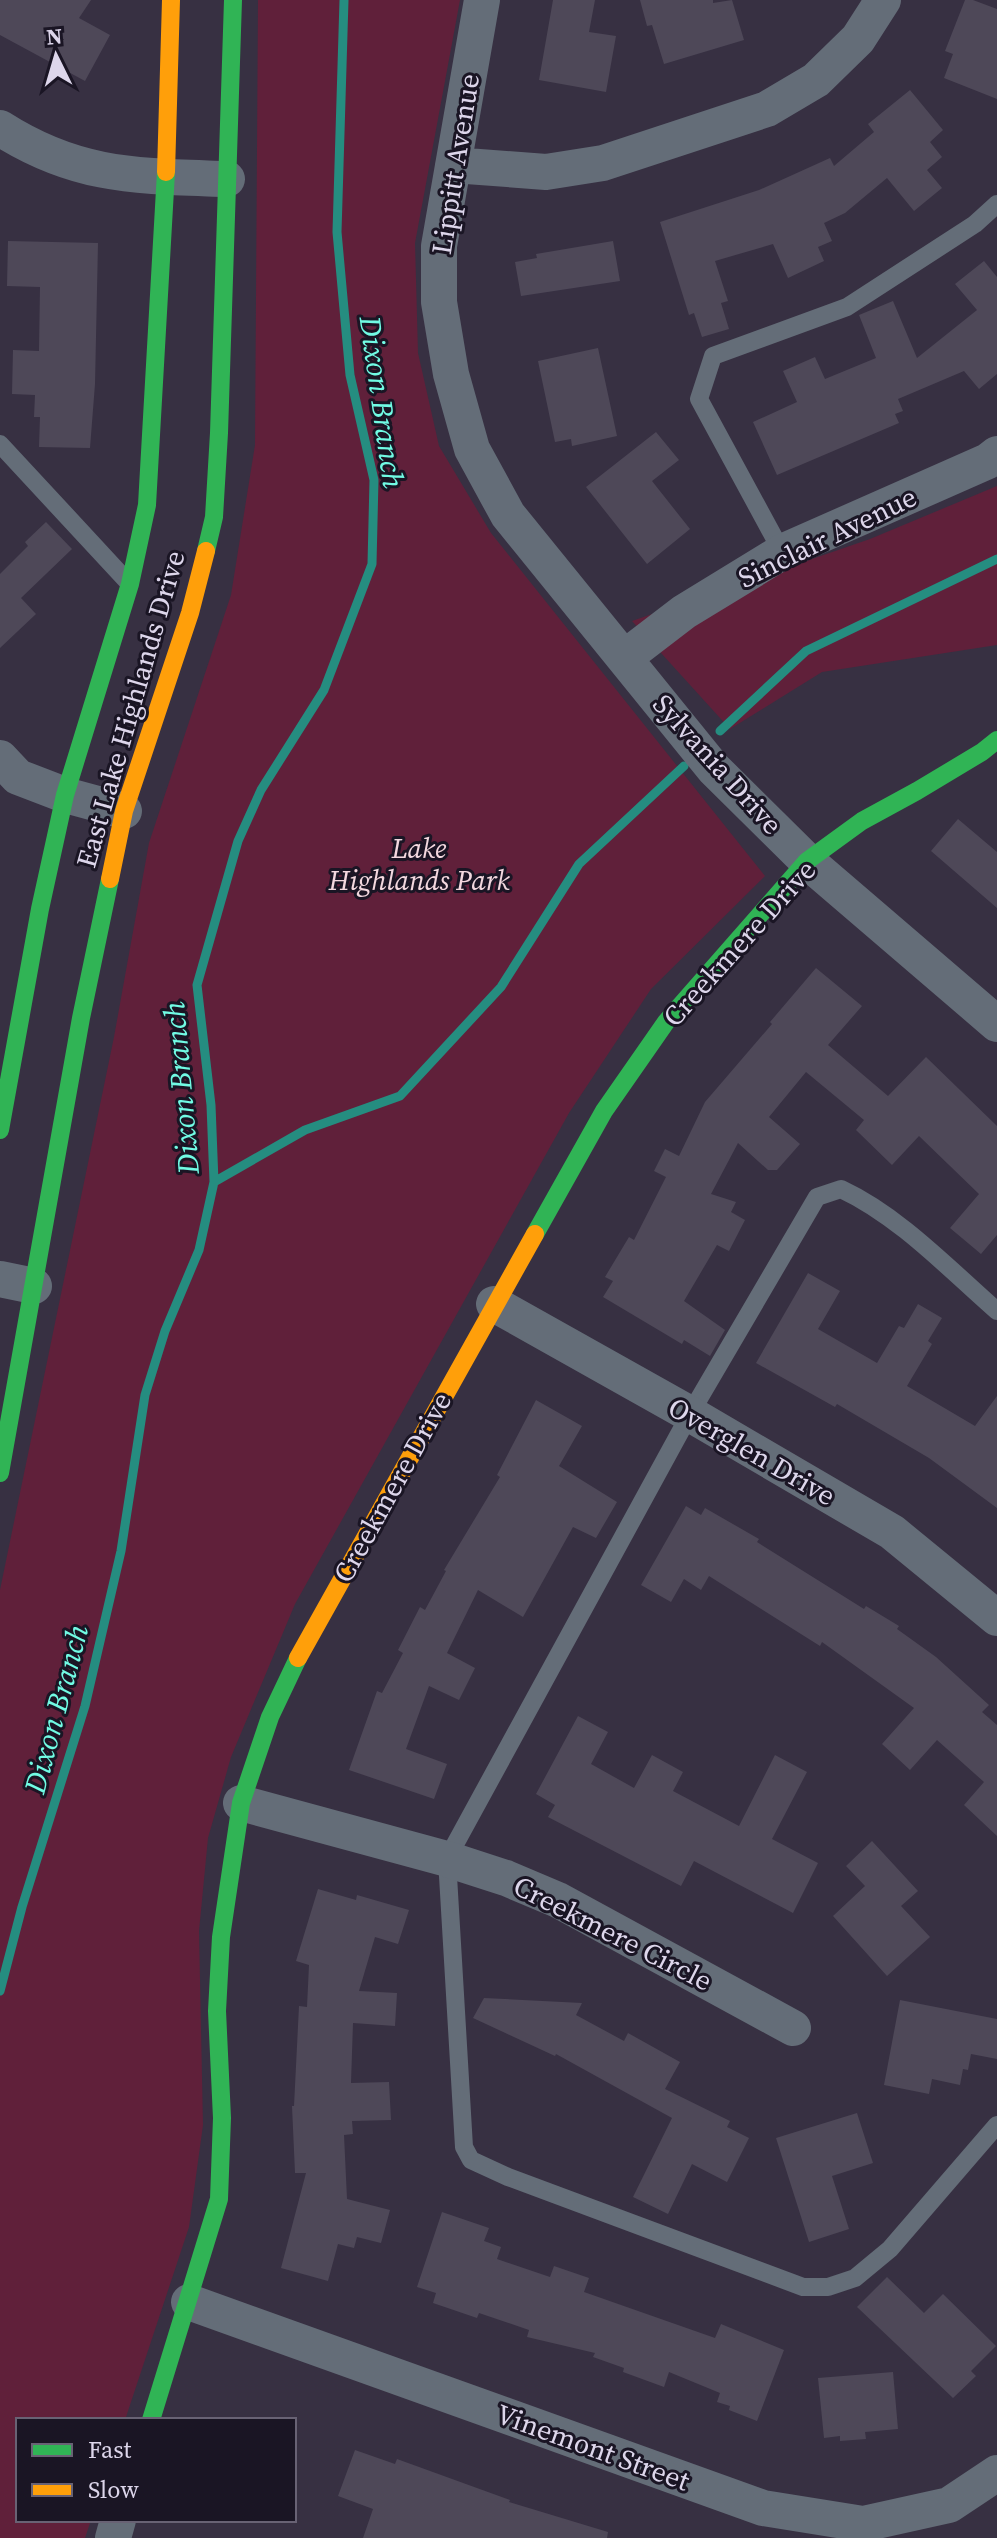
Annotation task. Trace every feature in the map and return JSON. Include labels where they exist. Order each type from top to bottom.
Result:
[{"type":"main road","name":"East Lake Highlands Drive","points":[[0,1130],[40,909],[65,795],[130,584],[147,505],[166,177],[171,0]]},
{"type":"main road","name":"East Lake Highlands Drive","points":[[0,1473],[17,1282],[81,1018],[124,811],[190,613],[214,517],[233,0]]},
{"type":"main road","name":"Creekmere Drive","points":[[152,2418],[219,2199],[222,2118],[217,2011],[221,1937],[241,1803],[270,1717],[306,1642],[604,1111],[666,1022],[807,861],[862,821],[982,752],[997,740]]},
{"type":"street","name":"Lippitt Avenue","points":[[482,0],[439,246],[439,302],[451,374],[472,449],[508,515],[624,658]]},
{"type":"street","points":[[453,165],[546,172],[603,163],[767,109],[816,80],[858,39],[883,0]]},
{"type":"street","points":[[0,128],[27,146],[83,167],[130,176],[227,179]]},
{"type":"street","name":"Sinclair Avenue","points":[[624,658],[684,612],[782,552],[988,461],[997,454]]},
{"type":"street","name":"Sylvania Drive","points":[[624,658],[714,769],[807,861],[997,1024]]},
{"type":"street","points":[[0,758],[18,777],[65,795],[124,811]]},
{"type":"street","name":"Overglen Drive","points":[[494,1304],[892,1532],[997,1618]]},
{"type":"street","name":"Creekmere Circle","points":[[241,1803],[506,1878],[558,1900],[793,2028]]},
{"type":"street","name":"Vinemont Street","points":[[189,2302],[763,2508],[863,2524],[949,2505],[997,2473]]},
{"type":"lane","points":[[782,552],[699,399],[713,356],[847,307],[975,224],[997,204]]},
{"type":"lane","points":[[0,444],[130,584]]},
{"type":"lane","points":[[997,1311],[864,1199],[841,1189],[817,1197],[690,1414],[447,1859],[464,2147],[471,2160],[508,2177],[803,2287],[828,2287],[855,2278],[890,2249],[997,2125]]},
{"type":"green space","name":"Lake Highlands Park","points":[[258,0],[460,0],[415,243],[418,353],[439,446],[491,533],[765,876],[651,989],[569,1113],[295,1604],[231,1757],[208,1838],[199,1931],[203,2125],[189,2227],[126,2418],[16,2418],[16,2522],[90,2522],[85,2538],[0,2538],[0,1590],[114,1037],[149,843],[231,595],[255,445]]},
{"type":"green space","points":[[997,486],[997,645],[822,672],[730,729],[632,621],[870,539]]},
{"type":"building","points":[[0,0],[91,0],[79,18],[110,35],[85,81],[0,35]]},
{"type":"building","points":[[553,0],[595,0],[589,32],[616,36],[606,92],[539,80]]},
{"type":"building","points":[[640,0],[713,0],[713,3],[732,0],[744,40],[664,64],[652,25],[647,26]]},
{"type":"building","points":[[965,0],[997,9],[997,99],[944,78],[953,54],[945,51]]},
{"type":"building","points":[[910,90],[943,130],[930,142],[942,157],[927,170],[942,188],[914,211],[887,178],[845,213],[824,223],[832,241],[818,247],[824,261],[788,278],[773,244],[715,261],[728,301],[721,303],[729,329],[702,337],[694,313],[689,315],[660,222],[759,190],[830,158],[834,166],[874,132],[868,124]]},
{"type":"building","points":[[8,241],[98,243],[95,384],[90,448],[39,447],[40,417],[34,417],[35,395],[12,394],[13,350],[39,351],[40,287],[7,286]]},
{"type":"building","points":[[613,241],[620,281],[521,296],[515,262],[537,258],[536,254]]},
{"type":"building","points":[[984,261],[997,277],[997,374],[979,389],[964,371],[898,399],[903,411],[895,414],[899,423],[777,475],[753,422],[797,402],[783,371],[815,357],[825,379],[876,358],[859,315],[893,301],[917,358],[977,310],[955,284]]},
{"type":"building","points":[[598,348],[617,436],[572,446],[571,439],[555,442],[538,361]]},
{"type":"building","points":[[656,432],[679,460],[652,481],[690,529],[647,564],[586,487]]},
{"type":"building","points":[[46,522],[72,549],[21,598],[36,614],[0,648],[0,574],[28,546],[25,542]]},
{"type":"building","points":[[958,819],[997,852],[997,908],[931,851]]},
{"type":"building","points":[[816,968],[862,1006],[828,1045],[888,1096],[926,1057],[997,1126],[997,1235],[981,1254],[950,1228],[979,1194],[919,1136],[892,1165],[856,1130],[864,1120],[806,1072],[769,1117],[800,1144],[777,1170],[768,1170],[738,1143],[711,1194],[736,1202],[731,1212],[745,1220],[729,1251],[717,1245],[684,1301],[725,1330],[710,1356],[684,1340],[682,1344],[603,1297],[613,1281],[605,1277],[629,1237],[634,1240],[666,1177],[654,1171],[665,1149],[679,1156],[705,1102]]},
{"type":"building","points":[[808,1273],[840,1291],[818,1329],[877,1363],[899,1326],[904,1328],[918,1304],[942,1318],[928,1341],[932,1344],[907,1386],[975,1426],[997,1396],[997,1508],[929,1458],[837,1404],[835,1407],[756,1363]]},
{"type":"building","points":[[536,1400],[582,1426],[559,1466],[617,1502],[596,1538],[573,1527],[523,1617],[478,1590],[447,1653],[475,1668],[459,1700],[429,1686],[406,1749],[447,1764],[434,1799],[349,1770],[377,1691],[382,1693],[403,1653],[398,1650],[420,1607],[425,1610],[444,1570],[500,1477],[497,1475]]},
{"type":"building","points":[[686,1506],[701,1515],[705,1508],[759,1539],[757,1542],[864,1609],[866,1606],[899,1626],[897,1629],[936,1657],[989,1705],[982,1712],[997,1725],[997,1836],[964,1805],[984,1782],[937,1740],[910,1770],[882,1744],[914,1708],[822,1642],[820,1646],[709,1576],[701,1590],[684,1579],[671,1602],[641,1585]]},
{"type":"building","points":[[578,1716],[608,1732],[591,1764],[634,1788],[652,1755],[683,1772],[673,1791],[739,1826],[775,1755],[807,1772],[772,1839],[818,1863],[793,1913],[694,1861],[681,1886],[548,1817],[555,1805],[536,1794]]},
{"type":"building","points":[[872,1841],[918,1891],[901,1906],[930,1937],[887,1976],[833,1916],[865,1886],[846,1866]]},
{"type":"building","points":[[318,1889],[356,1900],[357,1895],[409,1910],[398,1944],[375,1937],[359,1991],[397,1993],[395,2026],[353,2023],[351,2083],[389,2082],[391,2120],[352,2121],[353,2134],[344,2135],[347,2199],[390,2210],[381,2243],[357,2237],[354,2248],[338,2244],[328,2281],[281,2268],[306,2173],[295,2173],[292,2106],[299,2006],[307,2007],[309,1965],[296,1961]]},
{"type":"building","points":[[484,1998],[582,2003],[576,2015],[624,2041],[628,2033],[680,2062],[665,2089],[730,2121],[727,2127],[749,2138],[727,2182],[692,2164],[668,2214],[633,2197],[672,2118],[556,2054],[473,2018]]},
{"type":"building","points":[[900,2000],[997,2019],[997,2059],[971,2054],[968,2070],[963,2069],[960,2085],[932,2079],[929,2094],[884,2085]]},
{"type":"building","points":[[857,2113],[873,2163],[832,2176],[849,2229],[809,2242],[776,2138]]},
{"type":"building","points":[[442,2212],[489,2228],[484,2241],[501,2247],[497,2259],[550,2277],[554,2266],[589,2278],[584,2292],[715,2338],[721,2324],[784,2350],[757,2421],[717,2402],[720,2393],[669,2372],[664,2387],[623,2372],[624,2368],[593,2357],[595,2353],[527,2337],[529,2330],[479,2313],[477,2318],[433,2303],[436,2293],[417,2287]]},
{"type":"building","points":[[887,2277],[924,2313],[943,2294],[996,2346],[971,2371],[976,2376],[953,2398],[857,2307]]},
{"type":"building","points":[[893,2372],[898,2429],[865,2432],[866,2439],[840,2441],[840,2436],[824,2438],[818,2378]]},
{"type":"building","points":[[355,2450],[395,2464],[397,2459],[509,2502],[608,2532],[607,2538],[363,2538],[373,2509],[338,2496]]},
{"type":"waterway","name":"Dixon Branch","points":[[0,1991],[22,1907],[85,1706],[121,1551],[145,1395],[165,1331],[199,1250],[214,1182],[211,1105],[197,985],[238,841],[261,790],[324,690],[372,564],[374,480],[350,375],[337,232],[344,0]]},
{"type":"waterway","points":[[720,731],[806,651],[997,559]]},
{"type":"waterway","points":[[214,1182],[305,1130],[400,1096],[501,987],[579,864],[684,766]]},
{"type":"traffic: fast","points":[[206,551],[214,517],[219,433],[233,0]]},
{"type":"traffic: fast","points":[[0,1130],[40,909],[65,795],[130,584],[147,505],[166,172]]},
{"type":"traffic: fast","points":[[535,1234],[604,1111],[666,1022],[807,861],[862,821],[917,791],[997,740]]},
{"type":"traffic: fast","points":[[0,1473],[81,1018],[110,879]]},
{"type":"traffic: fast","points":[[152,2418],[219,2199],[222,2118],[217,2011],[221,1937],[241,1803],[270,1717],[298,1658]]},
{"type":"traffic: slow","points":[[166,172],[171,0]]},
{"type":"traffic: slow","points":[[110,879],[124,811],[190,613],[206,551]]},
{"type":"traffic: slow","points":[[298,1658],[535,1234]]}]
